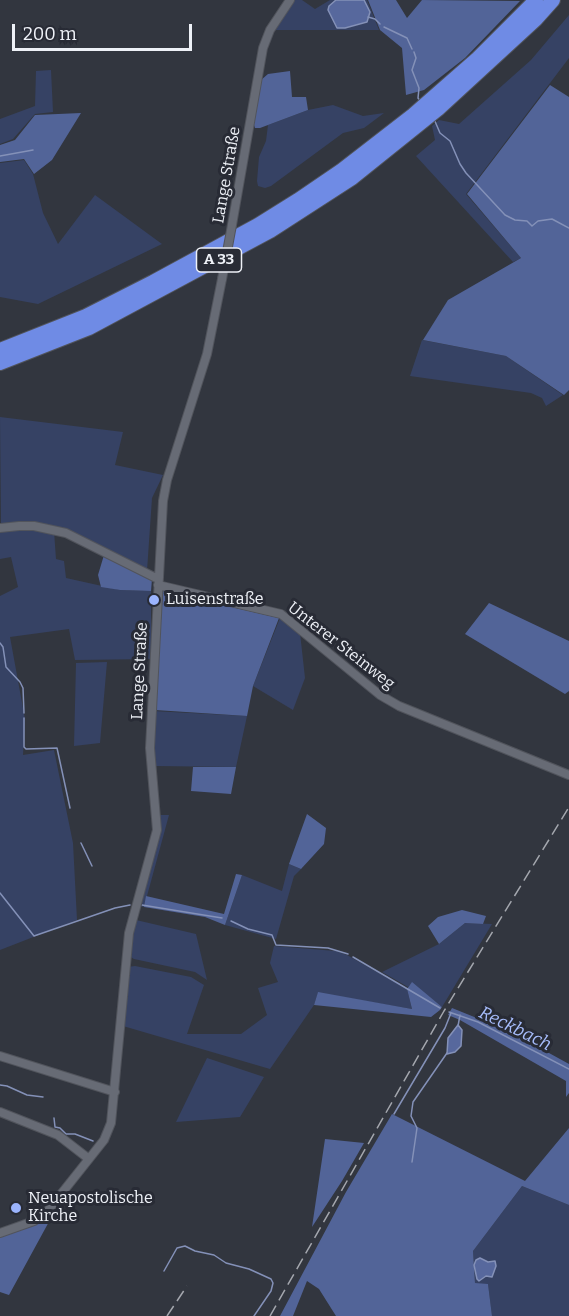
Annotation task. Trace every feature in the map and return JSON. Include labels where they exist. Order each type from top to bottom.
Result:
[{"type":"highway","name":"A 33","points":[[435,105],[536,0]]},
{"type":"highway","name":"A 33","points":[[0,363],[89,328],[251,243],[352,178],[536,19],[553,0]]},
{"type":"highway","name":"A 33","points":[[0,350],[86,316],[258,225],[417,120]]},
{"type":"street","name":"Lange Straße","points":[[0,1233],[34,1221],[46,1213],[109,1131],[115,1092],[129,933],[157,830],[150,748],[163,501],[167,480],[207,354],[263,48],[270,30],[290,0]]},
{"type":"street","points":[[0,528],[34,526],[66,533],[158,582]]},
{"type":"street","name":"Unterer Steinweg","points":[[158,582],[280,614],[380,695],[399,706],[569,775]]},
{"type":"street","points":[[0,1056],[115,1092]]},
{"type":"street","points":[[0,1112],[58,1135],[89,1159]]},
{"type":"shaded area","points":[[295,0],[302,0],[315,9],[330,0],[336,0],[329,6],[345,28],[366,23],[370,12],[364,0],[367,0],[379,30],[273,30]]},
{"type":"shaded area","points":[[336,0],[364,0],[370,12],[367,22],[337,28],[328,10]]},
{"type":"shaded area","points":[[368,0],[396,0],[407,18],[422,0],[520,1],[465,58],[424,90],[406,95],[402,48],[380,30]]},
{"type":"shaded area","points":[[569,15],[569,58],[466,194],[521,258],[513,262],[416,156],[435,140],[432,126],[439,120],[459,124],[531,60]]},
{"type":"shaded area","points":[[51,70],[53,112],[35,114],[13,139],[0,144],[0,119],[35,106],[36,71]]},
{"type":"shaded area","points":[[290,71],[292,97],[306,97],[308,110],[255,128],[253,122],[261,80],[268,74]]},
{"type":"shaded area","points":[[550,85],[569,97],[569,390],[564,395],[506,356],[423,340],[448,300],[521,258],[467,194]]},
{"type":"shaded area","points":[[333,105],[363,116],[384,113],[364,128],[343,133],[271,186],[265,188],[258,186],[259,157],[266,141],[268,125],[308,110]]},
{"type":"shaded area","points":[[81,113],[52,160],[34,174],[24,159],[0,162],[0,145],[15,140],[35,115]]},
{"type":"shaded area","points":[[24,160],[33,174],[43,213],[58,244],[95,195],[162,244],[38,304],[0,297],[0,163]]},
{"type":"shaded area","points":[[422,340],[506,356],[563,395],[546,406],[542,398],[531,393],[410,376]]},
{"type":"shaded area","points":[[0,417],[123,432],[115,465],[163,475],[152,498],[147,571],[69,532],[1,526]]},
{"type":"shaded area","points":[[19,528],[54,531],[56,559],[64,561],[66,578],[120,590],[151,591],[151,659],[75,660],[69,629],[10,637],[25,719],[23,755],[54,750],[73,843],[77,920],[0,950],[0,596],[18,587],[11,557],[0,559],[0,530]]},
{"type":"shaded area","points":[[104,555],[152,579],[151,591],[101,587],[98,575]]},
{"type":"shaded area","points":[[163,591],[279,618],[253,686],[247,716],[155,710]]},
{"type":"shaded area","points":[[489,603],[569,641],[569,691],[565,694],[465,634]]},
{"type":"shaded area","points":[[280,618],[300,633],[305,678],[293,710],[253,686]]},
{"type":"shaded area","points":[[107,662],[100,743],[74,746],[76,663]]},
{"type":"shaded area","points":[[153,711],[247,716],[236,767],[155,766],[152,749]]},
{"type":"shaded area","points":[[193,767],[236,767],[231,794],[191,791]]},
{"type":"shaded area","points":[[307,814],[326,828],[324,844],[301,869],[289,864]]},
{"type":"shaded area","points":[[160,815],[169,815],[144,907],[139,906],[160,830]]},
{"type":"shaded area","points":[[289,864],[301,869],[294,876],[276,939],[225,925],[242,875],[282,891]]},
{"type":"shaded area","points":[[236,874],[242,875],[225,925],[205,917],[144,907],[146,896],[224,914]]},
{"type":"shaded area","points":[[462,910],[486,916],[483,924],[465,923],[439,944],[428,926],[438,917]]},
{"type":"shaded area","points":[[136,920],[196,934],[207,980],[195,972],[129,956]]},
{"type":"shaded area","points":[[465,923],[492,924],[442,1007],[412,983],[408,987],[382,972],[439,944]]},
{"type":"shaded area","points":[[274,946],[336,951],[347,955],[407,989],[412,1009],[318,993],[314,1005],[270,1069],[123,1026],[128,967],[135,966],[191,977],[204,985],[187,1034],[241,1034],[267,1015],[258,988],[278,982],[270,963]]},
{"type":"shaded area","points":[[412,982],[442,1007],[431,1017],[314,1005],[318,992],[412,1009],[407,989]]},
{"type":"shaded area","points":[[452,1008],[509,1031],[569,1064],[569,1093],[566,1097],[566,1081],[448,1015]]},
{"type":"shaded area","points":[[458,1025],[462,1030],[461,1046],[455,1052],[447,1054],[448,1038]]},
{"type":"shaded area","points":[[207,1058],[264,1077],[240,1117],[176,1122]]},
{"type":"shaded area","points":[[392,1114],[525,1181],[569,1128],[569,1205],[522,1186],[473,1251],[475,1283],[488,1284],[492,1316],[336,1316],[319,1289],[307,1281],[293,1316],[280,1316],[346,1192]]},
{"type":"shaded area","points":[[325,1139],[364,1143],[312,1227]]},
{"type":"shaded area","points":[[522,1186],[569,1205],[569,1316],[492,1316],[488,1284],[475,1284],[473,1251]]},
{"type":"shaded area","points":[[51,1218],[9,1295],[0,1292],[0,1237]]},
{"type":"shaded area","points":[[480,1258],[488,1262],[495,1261],[496,1266],[492,1277],[486,1276],[479,1281],[474,1265]]},
{"type":"waterway","points":[[368,17],[380,24]]},
{"type":"waterway","points":[[384,27],[407,38],[412,49]]},
{"type":"waterway","points":[[414,52],[416,58],[412,70],[419,88],[420,101]]},
{"type":"waterway","points":[[434,119],[440,133],[450,141],[466,173],[505,215],[515,220],[527,221],[532,226],[538,221],[552,219],[569,228]]},
{"type":"waterway","points":[[0,156],[33,150]]},
{"type":"waterway","points":[[0,643],[3,647],[6,667],[23,688],[24,713]]},
{"type":"waterway","points":[[24,718],[24,747],[26,749],[57,748],[70,808]]},
{"type":"waterway","points":[[81,843],[92,866]]},
{"type":"waterway","name":"Reckbach","points":[[0,893],[34,936],[130,905]]},
{"type":"waterway","name":"Reckbach","points":[[142,905],[222,918]]},
{"type":"waterway","name":"Reckbach","points":[[231,921],[248,929],[272,935],[276,945],[328,948],[348,954]]},
{"type":"waterway","name":"Reckbach","points":[[353,957],[440,1008]]},
{"type":"waterway","name":"Reckbach","points":[[449,1012],[478,1022],[569,1069]]},
{"type":"waterway","points":[[394,1114],[445,1028],[451,1013]]},
{"type":"waterway","points":[[458,1026],[460,1015]]},
{"type":"waterway","points":[[412,1162],[417,1128],[411,1116],[413,1102],[447,1053]]},
{"type":"waterway","points":[[0,1085],[27,1095],[43,1097]]},
{"type":"waterway","points":[[54,1118],[55,1127],[60,1128],[66,1134],[75,1134],[93,1141]]},
{"type":"waterway","points":[[164,1271],[177,1248],[185,1246],[195,1251],[214,1255],[226,1263],[249,1269],[271,1279],[273,1283],[271,1291],[254,1316]]},
{"type":"railway","points":[[270,1316],[444,1011],[569,807]]},
{"type":"railway","points":[[167,1316],[187,1286]]},
{"type":"place","name":"Luisenstraße","points":[[154,600]]},
{"type":"place","name":"Neuapostolische Kirche","points":[[16,1208]]}]
